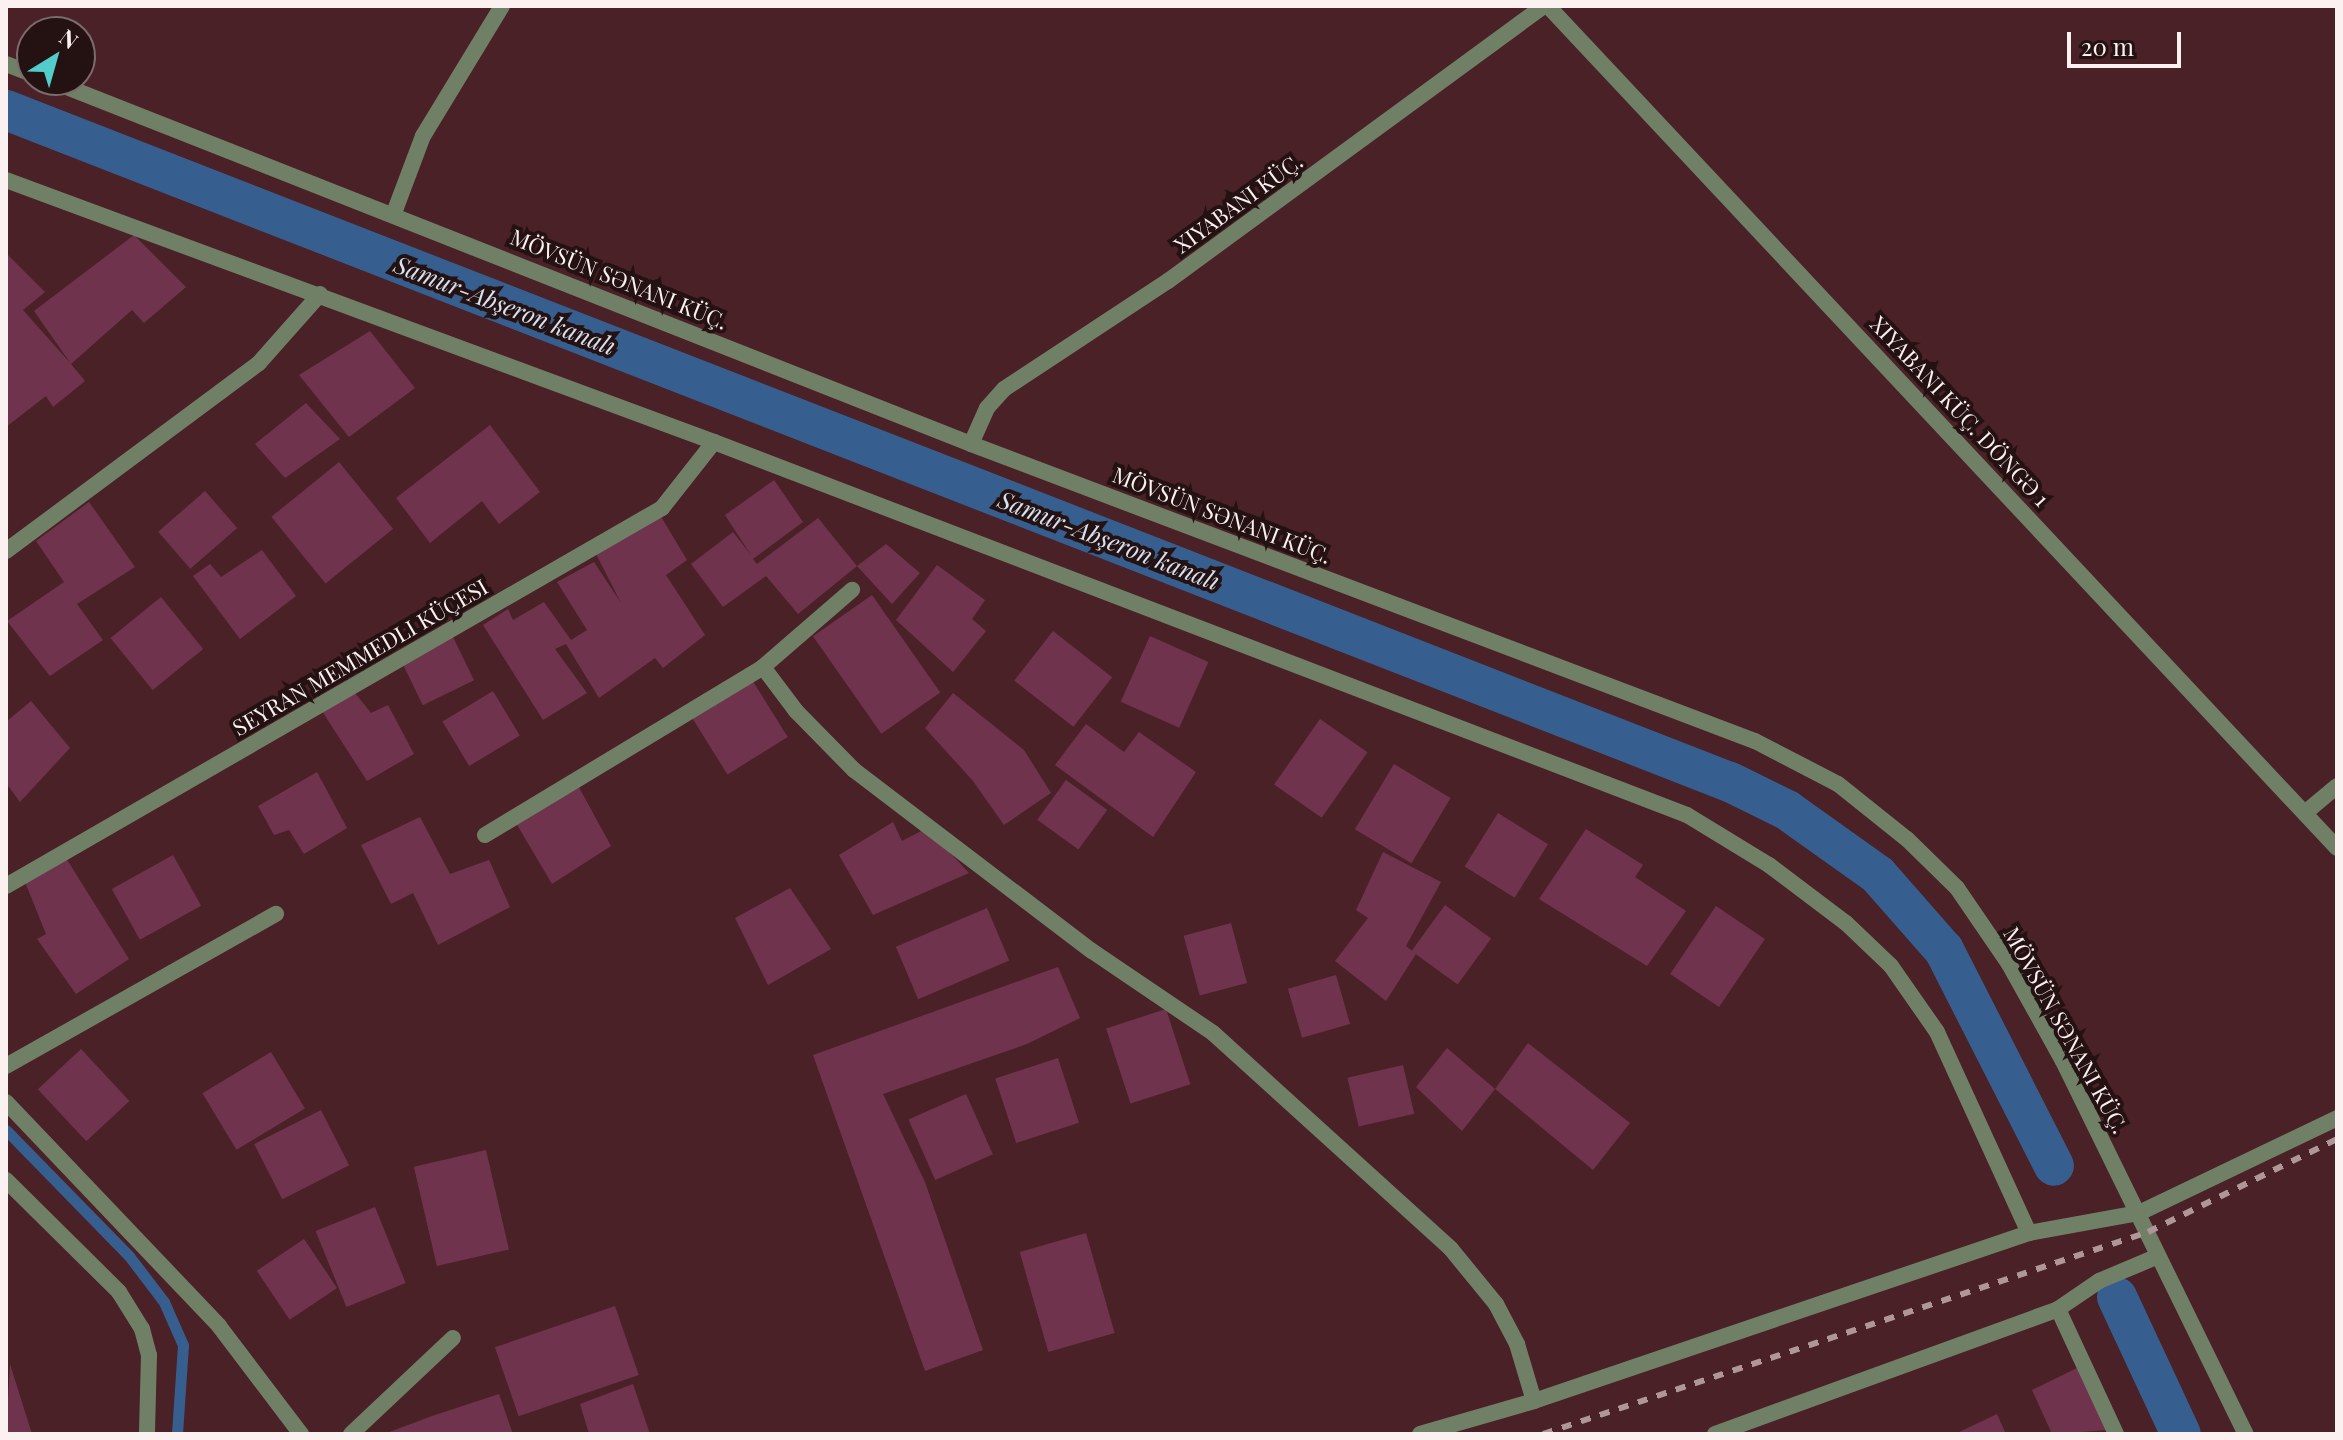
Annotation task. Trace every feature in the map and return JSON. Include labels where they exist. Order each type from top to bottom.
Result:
[{"type":"street","points":[[394,213],[423,136],[502,6]]},
{"type":"street","name":"XIYABANI KÜÇ.","points":[[971,444],[987,408],[1004,389],[1168,281],[1546,6]]},
{"type":"street","name":"XIYABANI KÜÇ. DÖNGƏ 1","points":[[1546,6],[2337,848]]},
{"type":"street","name":"MÖVSÜN SƏNANI KÜÇ.","points":[[91,96],[394,213],[971,444],[1755,741],[1838,784],[1907,839],[1957,888],[2017,977],[2139,1213],[2156,1257],[2246,1434]]},
{"type":"street","points":[[6,180],[714,442],[1687,815],[1769,865],[1846,923],[1891,966],[1937,1032],[2029,1233]]},
{"type":"street","points":[[6,551],[259,363],[320,294]]},
{"type":"street","name":"SEYRAN MEMMEDLI KÜÇESI","points":[[6,886],[662,508],[714,442]]},
{"type":"street","points":[[485,835],[763,667],[852,590]]},
{"type":"street","points":[[763,667],[796,711],[854,770],[1092,951],[1213,1033],[1451,1249],[1496,1304],[1517,1344],[1534,1401]]},
{"type":"street","points":[[2306,812],[2337,786]]},
{"type":"street","points":[[6,1066],[276,914]]},
{"type":"street","points":[[6,1102],[219,1326],[301,1434]]},
{"type":"street","points":[[1420,1434],[1534,1401],[2029,1233],[2139,1213],[2337,1118]]},
{"type":"street","points":[[6,1180],[119,1292],[142,1329],[149,1355],[147,1434]]},
{"type":"street","points":[[1715,1434],[2058,1309],[2099,1281],[2156,1257]]},
{"type":"street","points":[[2058,1309],[2116,1434]]},
{"type":"street","points":[[351,1434],[453,1338]]},
{"type":"building","points":[[134,235],[186,287],[144,323],[132,310],[71,364],[34,311]]},
{"type":"building","points":[[6,253],[45,292],[23,310],[85,381],[53,407],[46,396],[6,427]]},
{"type":"building","points":[[370,331],[415,388],[349,437],[299,375]]},
{"type":"building","points":[[306,403],[340,439],[285,478],[255,444]]},
{"type":"building","points":[[490,425],[540,492],[499,524],[482,501],[430,543],[396,498]]},
{"type":"building","points":[[339,462],[393,529],[326,584],[271,517]]},
{"type":"building","points":[[774,480],[803,522],[753,559],[757,564],[818,518],[857,566],[798,614],[766,576],[723,607],[691,564],[733,532],[751,555],[725,515]]},
{"type":"building","points":[[205,491],[237,528],[190,569],[158,532]]},
{"type":"building","points":[[89,502],[135,567],[77,604],[103,640],[50,676],[7,621],[64,582],[36,541]]},
{"type":"building","points":[[660,515],[687,560],[666,575],[705,635],[663,668],[655,658],[599,698],[566,644],[555,649],[587,693],[543,720],[483,625],[508,609],[513,620],[544,602],[571,640],[587,630],[557,582],[594,562],[621,603],[595,552]]},
{"type":"building","points":[[886,544],[920,573],[892,604],[857,566]]},
{"type":"building","points":[[262,550],[296,596],[240,639],[193,576],[210,564],[221,577]]},
{"type":"building","points":[[937,565],[985,600],[972,619],[986,631],[953,672],[896,620]]},
{"type":"building","points":[[872,595],[940,692],[881,734],[813,636]]},
{"type":"building","points":[[161,597],[203,649],[153,690],[110,638]]},
{"type":"building","points":[[1053,631],[1112,677],[1073,727],[1014,681]]},
{"type":"building","points":[[1150,636],[1208,662],[1179,728],[1121,702]]},
{"type":"building","points":[[453,637],[474,680],[423,705],[402,662]]},
{"type":"building","points":[[749,675],[788,737],[727,775],[689,713]]},
{"type":"building","points":[[493,691],[520,736],[469,766],[442,721]]},
{"type":"building","points":[[355,693],[371,713],[388,705],[414,754],[367,781],[322,711]]},
{"type":"building","points":[[953,693],[1024,750],[1051,793],[1004,825],[973,781],[925,728]]},
{"type":"building","points":[[31,701],[70,748],[20,802],[6,783],[6,722]]},
{"type":"building","points":[[1320,719],[1368,752],[1322,818],[1274,785]]},
{"type":"building","points":[[1086,724],[1124,752],[1139,732],[1196,772],[1153,837],[1055,765]]},
{"type":"building","points":[[1394,764],[1451,798],[1411,863],[1355,829]]},
{"type":"building","points":[[317,772],[347,828],[304,854],[289,830],[274,835],[258,806]]},
{"type":"building","points":[[575,780],[611,846],[552,884],[516,823]]},
{"type":"building","points":[[1066,780],[1107,810],[1078,850],[1037,820]]},
{"type":"building","points":[[1498,813],[1548,844],[1515,898],[1465,866]]},
{"type":"building","points":[[420,817],[450,874],[489,860],[510,907],[438,945],[413,893],[391,904],[361,845]]},
{"type":"building","points":[[893,822],[902,841],[927,828],[969,873],[873,915],[839,855]]},
{"type":"building","points":[[1586,829],[1643,865],[1635,877],[1686,911],[1647,966],[1539,899]]},
{"type":"building","points":[[1383,852],[1441,882],[1406,946],[1416,954],[1386,1001],[1335,961],[1368,918],[1356,910]]},
{"type":"building","points":[[173,855],[201,906],[140,940],[112,889]]},
{"type":"building","points":[[66,858],[129,959],[76,994],[37,939],[46,934],[25,882]]},
{"type":"building","points":[[790,888],[831,949],[768,985],[735,918]]},
{"type":"building","points":[[1445,905],[1491,939],[1458,985],[1411,951]]},
{"type":"building","points":[[1716,906],[1765,939],[1719,1007],[1670,974]]},
{"type":"building","points":[[987,908],[1009,960],[918,999],[896,947]]},
{"type":"building","points":[[1231,923],[1247,983],[1200,996],[1184,936]]},
{"type":"building","points":[[1058,967],[1080,1018],[1027,1044],[883,1094],[925,1182],[983,1350],[925,1371],[813,1055]]},
{"type":"building","points":[[1336,975],[1350,1024],[1302,1038],[1288,989]]},
{"type":"building","points":[[1166,1009],[1190,1084],[1130,1104],[1106,1028]]},
{"type":"building","points":[[1528,1043],[1630,1123],[1593,1170],[1495,1089]]},
{"type":"building","points":[[1447,1048],[1495,1089],[1462,1131],[1416,1087]]},
{"type":"building","points":[[81,1049],[129,1101],[86,1141],[38,1089]]},
{"type":"building","points":[[271,1052],[305,1109],[236,1150],[202,1093]]},
{"type":"building","points":[[1058,1058],[1079,1123],[1016,1143],[995,1078]]},
{"type":"building","points":[[1403,1065],[1414,1114],[1359,1127],[1347,1078]]},
{"type":"building","points":[[966,1094],[993,1154],[935,1180],[908,1120]]},
{"type":"building","points":[[321,1110],[349,1165],[282,1199],[254,1144]]},
{"type":"building","points":[[486,1150],[509,1249],[437,1266],[414,1167]]},
{"type":"building","points":[[375,1207],[406,1283],[346,1307],[316,1231]]},
{"type":"building","points":[[1086,1233],[1115,1333],[1048,1352],[1020,1252]]},
{"type":"building","points":[[304,1239],[337,1288],[290,1320],[257,1271]]},
{"type":"building","points":[[615,1306],[639,1375],[519,1416],[495,1347]]},
{"type":"building","points":[[10,1364],[32,1434],[6,1434]]},
{"type":"building","points":[[2077,1368],[2107,1430],[2052,1434],[2032,1390]]},
{"type":"building","points":[[633,1384],[650,1434],[589,1434],[580,1404]]},
{"type":"building","points":[[499,1394],[513,1434],[384,1434],[432,1416]]},
{"type":"building","points":[[1997,1414],[2006,1434],[1955,1434]]},
{"type":"waterway","name":"Samur-Abşeron kanalı","points":[[6,110],[1730,782],[1787,810],[1878,875],[1944,950],[2054,1166]]},
{"type":"waterway","points":[[6,1130],[129,1256],[164,1302],[183,1345],[177,1434]]},
{"type":"waterway","name":"Samur-Abşeron kanalı","points":[[2117,1297],[2181,1434]]},
{"type":"railway","points":[[1543,1434],[2148,1232],[2337,1139]]}]
